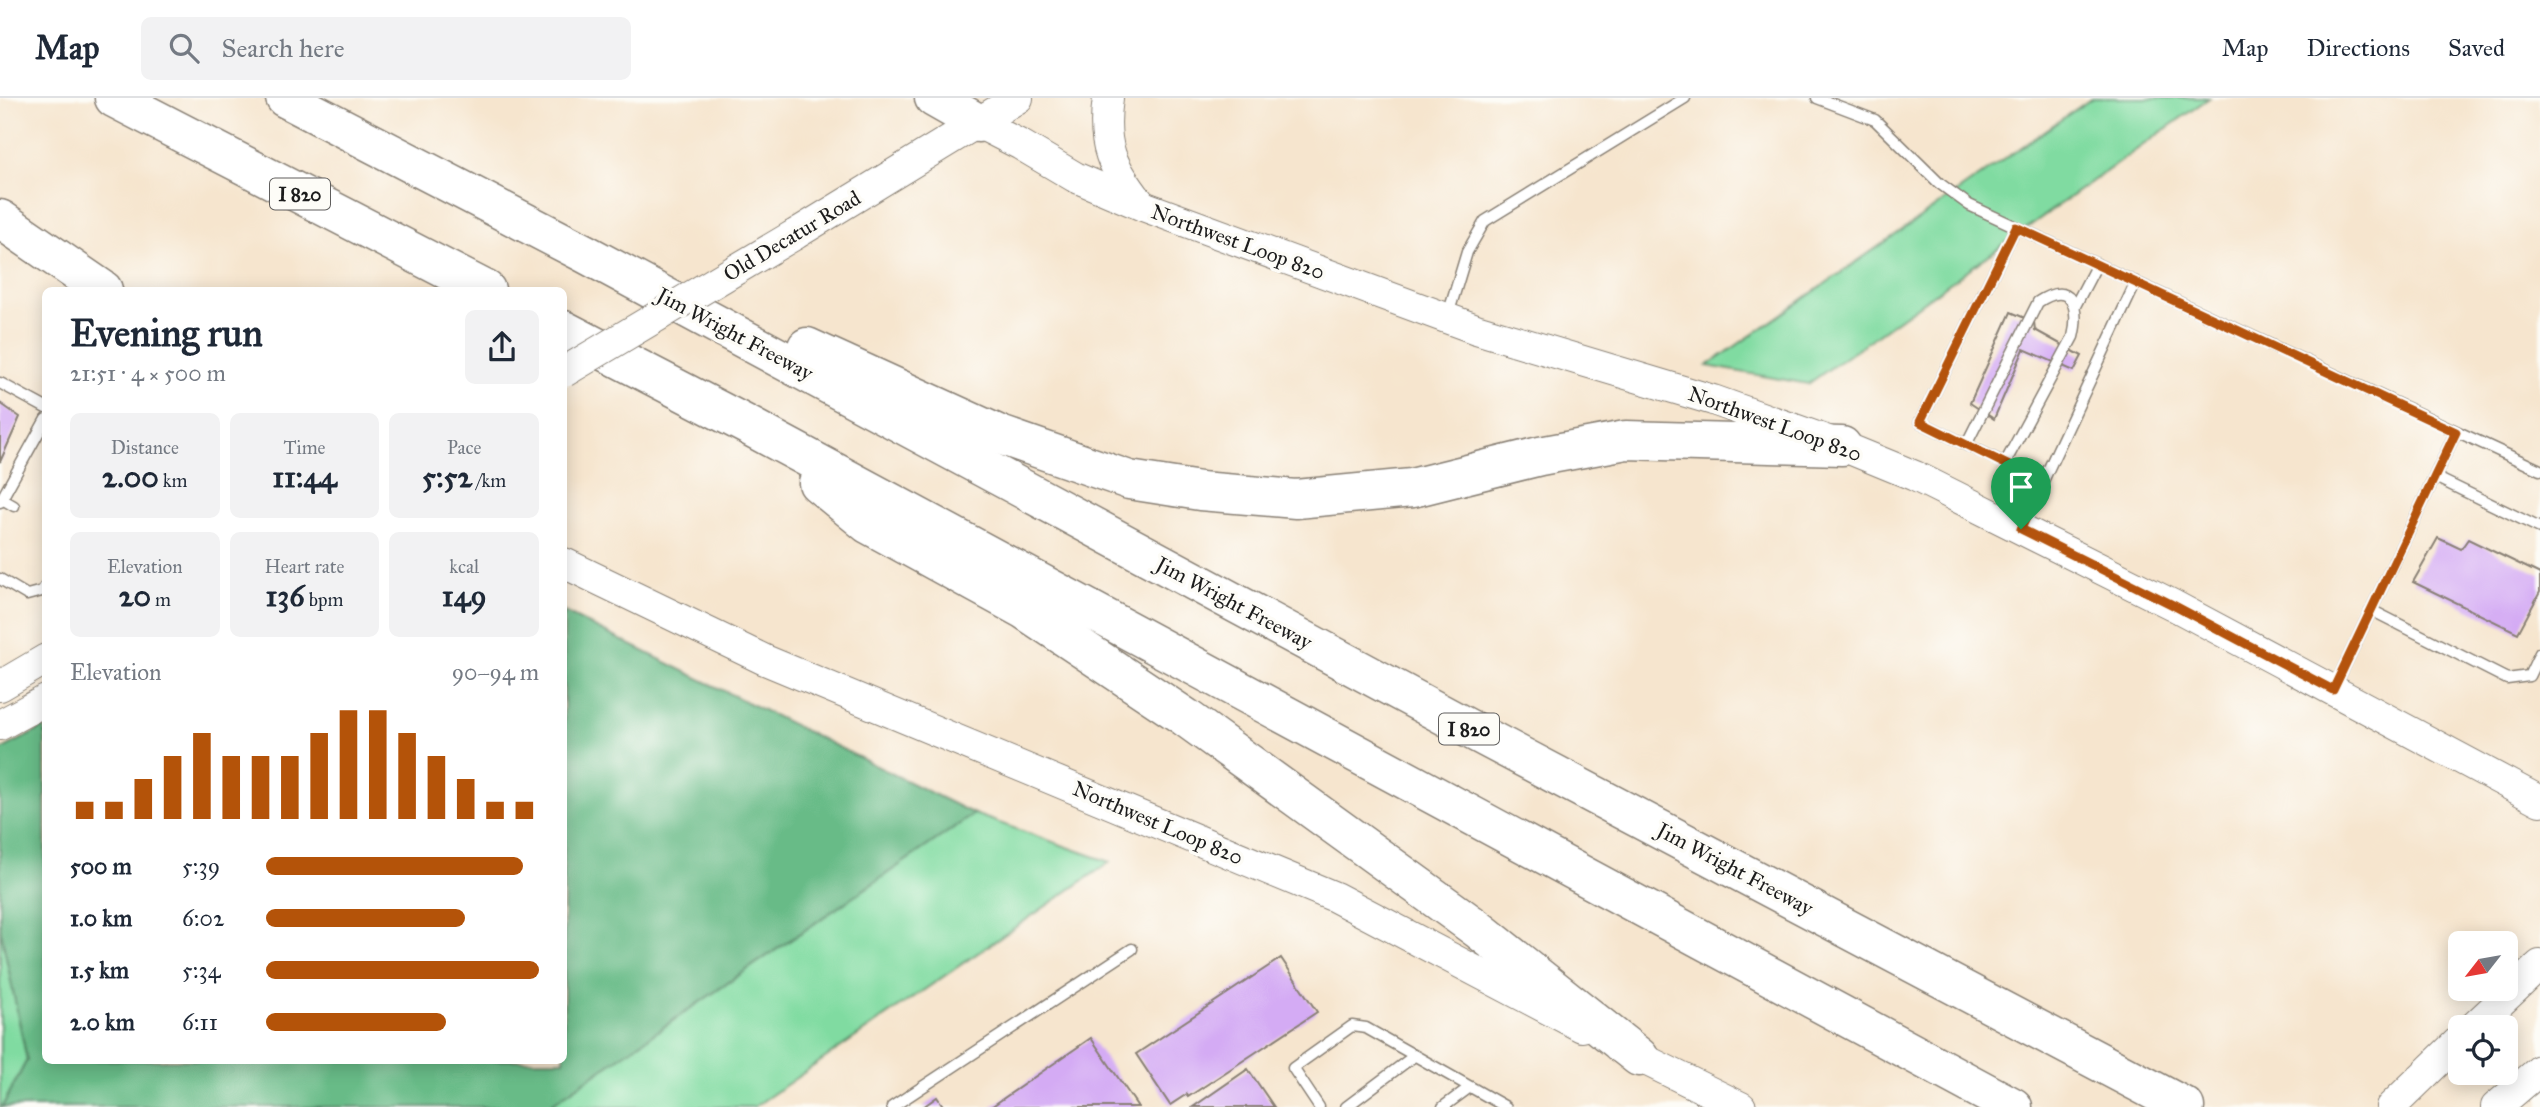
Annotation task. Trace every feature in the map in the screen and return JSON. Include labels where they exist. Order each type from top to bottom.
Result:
[{"type":"highway","name":"I 820","points":[[114,98],[480,287]]},
{"type":"highway","name":"Jim Wright Freeway","points":[[285,98],[584,253],[1465,727],[2185,1107]]},
{"type":"highway","points":[[934,98],[978,123]]},
{"type":"highway","points":[[0,219],[99,287]]},
{"type":"highway","points":[[567,333],[749,426],[2013,1107]]},
{"type":"highway","points":[[756,345],[809,348],[1000,435],[1129,480],[1200,491],[1296,499],[1412,488],[1540,456],[1626,440],[1842,446]]},
{"type":"highway","points":[[749,426],[869,524],[1023,609],[1185,717],[1479,930],[1639,1057]]},
{"type":"main road","name":"Old Decatur Road","points":[[567,370],[1018,98]]},
{"type":"main road","points":[[1108,98],[1106,116],[1110,155],[1119,176],[1143,206]]},
{"type":"main road","name":"Northwest Loop 820","points":[[978,123],[1074,177],[1143,206],[1447,318],[1713,400],[1842,446],[1915,476],[2173,605],[2540,801]]},
{"type":"main road","name":"Northwest Loop 820","points":[[567,564],[765,660],[1335,897],[1639,1057],[1741,1107]]},
{"type":"main road","points":[[0,686],[42,661]]},
{"type":"main road","points":[[0,725],[42,702]]},
{"type":"main road","points":[[2487,1015],[2540,965]]},
{"type":"main road","points":[[2391,1107],[2448,1052]]},
{"type":"main road","points":[[2496,1107],[2540,1070]]},
{"type":"lane","points":[[1447,318],[1467,252],[1485,221],[1685,98]]},
{"type":"lane","points":[[1817,98],[1875,120],[1939,183],[1969,205],[2540,470]]},
{"type":"lane","points":[[2016,227],[1920,422],[2042,482]]},
{"type":"lane","points":[[2005,463],[2073,337],[2077,321],[2076,306],[2097,264]]},
{"type":"lane","points":[[2021,529],[2136,282]]},
{"type":"lane","points":[[1966,445],[2038,302],[2048,295],[2060,292],[2076,306]]},
{"type":"lane","points":[[0,383],[42,406]]},
{"type":"lane","points":[[15,506],[1,501],[42,426]]},
{"type":"lane","points":[[2333,690],[2456,432]]},
{"type":"lane","points":[[30,447],[42,454]]},
{"type":"lane","points":[[16,474],[27,480]]},
{"type":"lane","points":[[2435,477],[2540,528]]},
{"type":"lane","points":[[0,579],[27,595],[42,591]]},
{"type":"lane","points":[[2371,610],[2507,679],[2535,679],[2540,653]]},
{"type":"lane","points":[[892,1107],[1132,949]]},
{"type":"lane","points":[[1319,1107],[1293,1068],[1352,1026],[1366,1028],[1506,1107]]},
{"type":"lane","points":[[1346,1107],[1414,1056]]},
{"type":"lane","points":[[1443,1107],[1470,1087]]},
{"type":"green space","points":[[2092,98],[2209,98],[1808,384],[1707,366]]},
{"type":"green space","points":[[567,613],[974,814],[547,1107],[2,1107],[27,1060],[0,927],[0,750],[42,729],[42,1064],[567,1064]]},
{"type":"green space","points":[[974,814],[1110,862],[754,1107],[547,1107]]},
{"type":"green space","points":[[0,927],[27,1060],[2,1107],[0,1107]]},
{"type":"building","points":[[2011,312],[2034,322],[2035,330],[2082,356],[2074,371],[2024,349],[1994,419],[1970,403]]},
{"type":"building","points":[[0,403],[20,417],[0,462]]},
{"type":"building","points":[[2438,538],[2461,549],[2468,539],[2540,574],[2540,592],[2518,633],[2413,582]]},
{"type":"building","points":[[1281,958],[1317,1012],[1188,1097],[1187,1094],[1170,1105],[1136,1054]]},
{"type":"building","points":[[1091,1038],[1138,1107],[991,1107],[1059,1060]]},
{"type":"building","points":[[1248,1069],[1274,1107],[1193,1107]]},
{"type":"building","points":[[937,1097],[944,1107],[923,1107]]},
{"type":"route","points":[[2016,227],[2456,432],[2333,690],[2173,605],[2021,529],[2042,482],[1920,422],[2016,227]]}]
